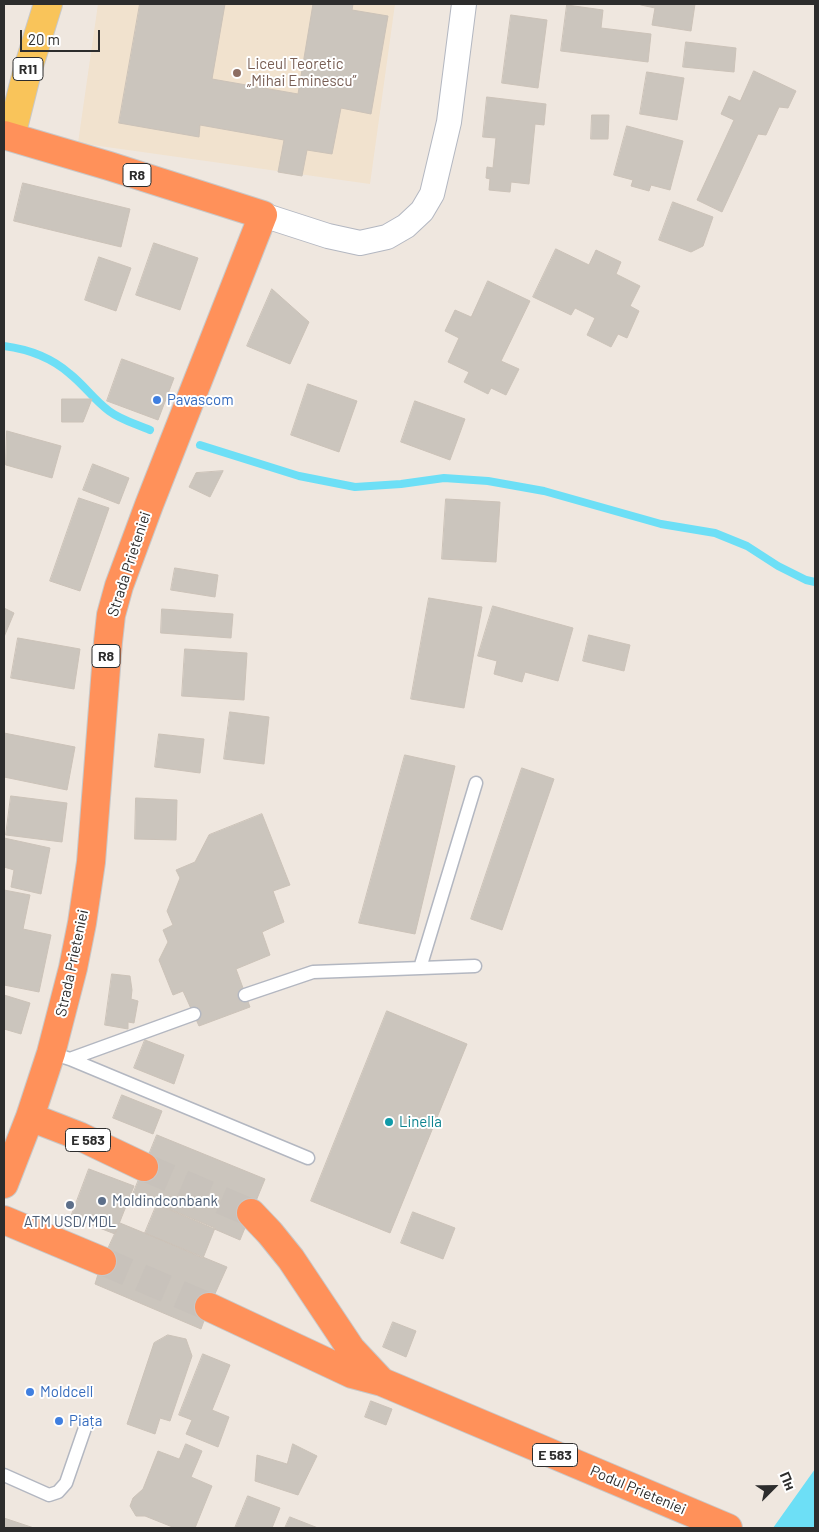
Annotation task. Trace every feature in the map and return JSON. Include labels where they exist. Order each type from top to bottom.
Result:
[{"type":"highway","name":"R8","points":[[8,136],[263,215]]},
{"type":"highway","name":"Strada Prieteniei","points":[[4,1184],[30,1117],[60,1056],[91,862],[111,615],[119,586],[149,504],[263,215]]},
{"type":"highway","name":"E 583","points":[[30,1117],[79,1136],[144,1167]]},
{"type":"highway","name":"E 583","points":[[251,1214],[270,1233],[291,1259],[351,1349],[382,1382]]},
{"type":"highway","points":[[4,1220],[102,1261]]},
{"type":"highway","name":"E 583","points":[[209,1307],[352,1374],[382,1382]]},
{"type":"highway","name":"Podul Prieteniei","points":[[382,1382],[728,1528]]},
{"type":"main road","name":"R11","points":[[8,136],[48,4]]},
{"type":"street","points":[[263,215],[328,236],[360,243],[387,238],[406,226],[422,211],[432,194],[449,122],[457,47],[464,4]]},
{"type":"lane","points":[[420,968],[476,783]]},
{"type":"lane","points":[[245,995],[314,972],[475,966]]},
{"type":"lane","points":[[60,1056],[194,1014]]},
{"type":"lane","points":[[60,1056],[308,1158]]},
{"type":"lane","points":[[4,1475],[48,1495],[58,1492],[66,1483],[86,1426]]},
{"type":"shaded area","name":"Liceul Teoretic „Mihai Eminescu”","points":[[98,4],[395,4],[370,184],[78,143]]},
{"type":"water","points":[[815,1469],[815,1528],[773,1528]]},
{"type":"building","points":[[140,4],[225,4],[212,79],[298,94],[313,4],[353,4],[352,10],[388,16],[371,114],[341,108],[332,154],[307,150],[302,176],[278,172],[284,140],[200,125],[199,137],[119,123]]},
{"type":"building","points":[[642,4],[695,4],[691,31],[652,25],[655,8]]},
{"type":"building","points":[[567,5],[603,10],[601,28],[651,34],[648,62],[561,51]]},
{"type":"building","points":[[511,15],[547,20],[538,88],[502,83]]},
{"type":"building","points":[[686,42],[736,48],[734,72],[683,67]]},
{"type":"building","points":[[754,71],[796,91],[788,108],[779,107],[766,135],[758,134],[722,212],[697,200],[734,120],[721,114],[729,96],[740,101]]},
{"type":"building","points":[[647,72],[684,78],[677,120],[640,114]]},
{"type":"building","points":[[487,97],[546,104],[544,125],[535,124],[529,184],[511,182],[510,192],[489,190],[490,179],[486,178],[487,167],[493,168],[496,138],[483,137]]},
{"type":"building","points":[[592,115],[609,115],[608,139],[591,139]]},
{"type":"building","points":[[627,126],[683,141],[670,190],[651,185],[649,191],[631,186],[633,180],[614,175]]},
{"type":"building","points":[[23,183],[130,209],[121,247],[14,221]]},
{"type":"building","points":[[673,202],[713,217],[703,246],[691,252],[659,240]]},
{"type":"building","points":[[154,243],[198,258],[180,310],[136,295]]},
{"type":"building","points":[[556,249],[589,265],[596,250],[621,262],[616,274],[640,286],[630,306],[639,311],[627,338],[618,334],[611,347],[587,335],[595,318],[575,308],[571,315],[533,297]]},
{"type":"building","points":[[99,257],[131,268],[116,311],[85,300]]},
{"type":"building","points":[[488,281],[530,301],[501,361],[519,369],[506,395],[491,388],[488,394],[464,382],[469,372],[448,362],[459,338],[445,331],[455,310],[471,317]]},
{"type":"building","points":[[272,289],[309,322],[290,364],[247,346]]},
{"type":"building","points":[[122,359],[174,378],[158,420],[107,401]]},
{"type":"building","points":[[308,384],[357,401],[339,452],[291,435]]},
{"type":"building","points":[[62,399],[92,399],[83,422],[62,422]]},
{"type":"building","points":[[415,401],[465,419],[450,460],[401,442]]},
{"type":"building","points":[[7,431],[61,446],[52,478],[6,465]]},
{"type":"building","points":[[93,464],[129,478],[119,504],[83,490]]},
{"type":"building","points":[[223,471],[210,497],[189,487],[196,473]]},
{"type":"building","points":[[79,498],[109,508],[80,591],[50,581]]},
{"type":"building","points":[[446,499],[500,502],[496,562],[442,559]]},
{"type":"building","points":[[175,568],[218,575],[215,597],[171,590]]},
{"type":"building","points":[[429,598],[482,607],[464,708],[411,699]]},
{"type":"building","points":[[493,606],[573,628],[558,681],[525,672],[522,682],[494,674],[497,661],[478,656]]},
{"type":"building","points":[[4,608],[14,613],[4,637]]},
{"type":"building","points":[[162,609],[233,614],[231,638],[161,633]]},
{"type":"building","points":[[589,635],[630,645],[624,671],[583,661]]},
{"type":"building","points":[[18,638],[80,649],[74,689],[11,678]]},
{"type":"building","points":[[185,649],[247,653],[244,700],[182,696]]},
{"type":"building","points":[[230,712],[269,717],[264,764],[224,759]]},
{"type":"building","points":[[4,733],[75,747],[67,790],[4,777]]},
{"type":"building","points":[[159,734],[204,739],[200,773],[155,767]]},
{"type":"building","points":[[405,755],[455,766],[415,934],[359,923]]},
{"type":"building","points":[[522,768],[554,779],[502,930],[471,919]]},
{"type":"building","points":[[11,796],[67,803],[62,842],[6,835]]},
{"type":"building","points":[[136,798],[177,800],[176,840],[135,839]]},
{"type":"building","points":[[262,814],[290,885],[273,891],[284,922],[262,932],[270,955],[236,969],[250,1007],[199,1026],[183,991],[173,995],[159,960],[168,942],[163,930],[173,925],[167,911],[180,878],[176,870],[195,862],[209,835]]},
{"type":"building","points":[[4,838],[50,848],[41,894],[11,887],[14,870],[4,867]]},
{"type":"building","points":[[4,890],[30,895],[23,929],[51,935],[39,992],[4,985]]},
{"type":"building","points":[[112,974],[130,976],[131,999],[138,1001],[134,1023],[128,1022],[128,1029],[105,1025]]},
{"type":"building","points":[[4,995],[30,1003],[21,1034],[4,1029]]},
{"type":"building","name":"Linella","points":[[387,1011],[467,1044],[390,1233],[311,1201]]},
{"type":"building","points":[[145,1040],[184,1055],[174,1084],[134,1068]]},
{"type":"building","points":[[122,1095],[162,1111],[153,1134],[113,1118]]},
{"type":"building","points":[[157,1135],[265,1179],[240,1240],[133,1194]]},
{"type":"building","name":"Moldindconbank","points":[[89,1169],[134,1186],[115,1234],[71,1217]]},
{"type":"building","points":[[157,1204],[215,1228],[203,1258],[145,1233]]},
{"type":"building","points":[[413,1212],[455,1228],[443,1259],[401,1243]]},
{"type":"building","points":[[120,1223],[227,1267],[201,1329],[95,1284],[102,1261]]},
{"type":"building","points":[[393,1322],[416,1331],[406,1357],[383,1347]]},
{"type":"building","points":[[168,1335],[186,1339],[192,1356],[170,1421],[160,1418],[155,1434],[127,1424],[154,1343]]},
{"type":"building","points":[[203,1354],[230,1365],[212,1410],[229,1417],[218,1447],[186,1434],[192,1420],[179,1415]]},
{"type":"building","points":[[371,1401],[392,1409],[386,1425],[365,1417]]},
{"type":"building","points":[[186,1444],[202,1451],[191,1477],[212,1486],[195,1528],[175,1528],[145,1516],[136,1516],[130,1506],[133,1498],[143,1489],[158,1451],[179,1459]]},
{"type":"building","points":[[293,1444],[317,1456],[298,1495],[255,1481],[257,1455],[287,1464]]},
{"type":"building","points":[[248,1496],[280,1508],[272,1528],[235,1528]]},
{"type":"building","points":[[290,1517],[318,1528],[285,1528]]},
{"type":"building","points":[[4,1518],[34,1528],[4,1528]]},
{"type":"waterway","points":[[4,346],[21,349],[55,363],[75,378],[109,411],[150,430]]},
{"type":"waterway","points":[[200,445],[299,476],[355,487],[401,484],[444,478],[488,481],[544,491],[661,524],[715,533],[747,546],[778,566],[806,580],[815,582]]},
{"type":"tunnel","points":[[144,1167],[251,1213]]},
{"type":"tunnel","points":[[102,1261],[209,1307]]},
{"type":"place","name":"Liceul Teoretic „Mihai Eminescu”","points":[[237,73]]},
{"type":"place","name":"Pavascom","points":[[157,400]]},
{"type":"place","name":"Linella","points":[[389,1122]]},
{"type":"place","name":"Moldindconbank","points":[[102,1201]]},
{"type":"place","name":"ATM USD/MDL","points":[[70,1205]]},
{"type":"place","name":"Moldcell","points":[[30,1392]]},
{"type":"place","name":"Piața","points":[[59,1421]]}]
